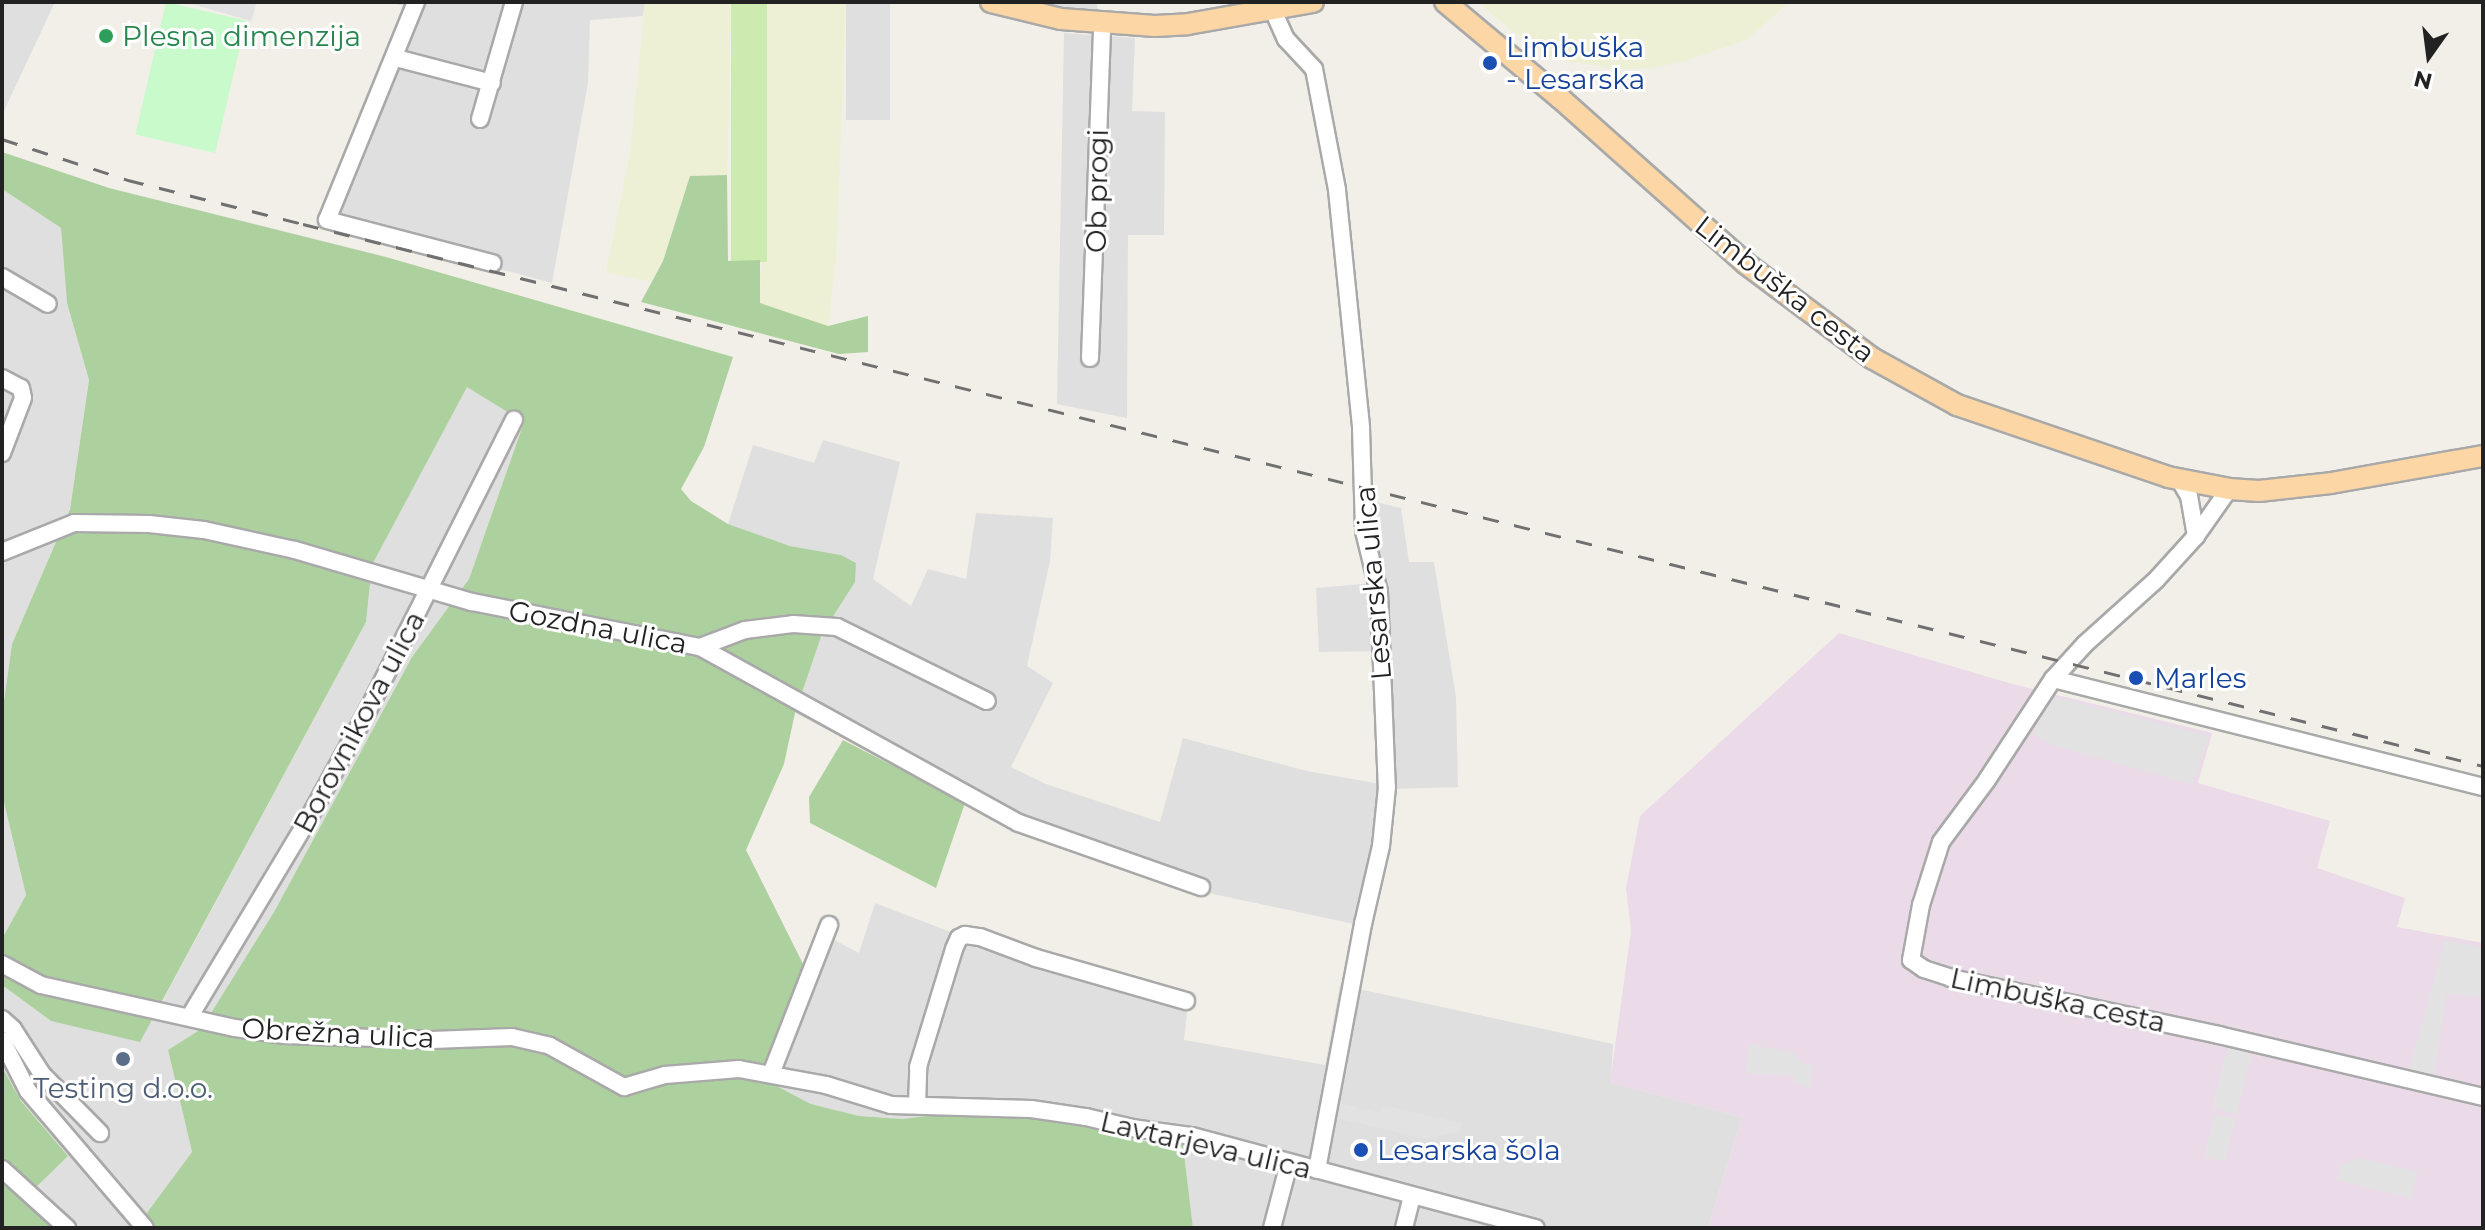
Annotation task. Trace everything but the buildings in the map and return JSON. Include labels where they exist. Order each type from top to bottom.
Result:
[{"type":"main road","points":[[991,2],[1044,16],[1102,24],[1188,24],[1313,2]]},
{"type":"main road","name":"Limbuška cesta","points":[[1445,2],[1540,81],[1735,254],[1872,358],[1957,405],[2180,481],[2229,489],[2259,491],[2331,483],[2483,456]]},
{"type":"street","points":[[416,2],[396,58],[327,220],[492,263]]},
{"type":"street","points":[[480,119],[514,2]]},
{"type":"street","name":"Lesarska ulica","points":[[1272,8],[1286,39],[1314,69],[1337,190],[1361,428],[1364,531],[1379,592],[1384,710],[1386,819],[1317,1170]]},
{"type":"street","name":"Ob progi","points":[[1090,358],[1102,24]]},
{"type":"street","points":[[396,58],[492,83]]},
{"type":"street","points":[[2,277],[48,304]]},
{"type":"street","points":[[2,378],[21,388],[23,398],[2,453]]},
{"type":"street","name":"Borovnikova ulica","points":[[190,1016],[310,816],[431,590],[514,420]]},
{"type":"street","points":[[2180,481],[2189,496],[2196,536]]},
{"type":"street","name":"Limbuška cesta","points":[[2229,489],[2196,536],[2156,580],[2085,644],[2053,679],[1987,780],[1941,842],[1921,905],[1911,960],[1951,978],[2219,1035],[2483,1097]]},
{"type":"street","name":"Gozdna ulica","points":[[2,552],[74,523],[149,524],[241,537],[472,602],[700,647],[1019,823],[1201,887]]},
{"type":"street","points":[[700,647],[745,630],[793,624],[837,627],[987,701]]},
{"type":"street","points":[[2053,679],[2483,787]]},
{"type":"street","points":[[771,1074],[829,925]]},
{"type":"street","points":[[917,1105],[918,1067],[954,949],[965,935],[1186,1001]]},
{"type":"street","name":"Obrežna ulica","points":[[2,964],[41,985],[235,1028],[285,1035],[362,1035],[432,1040],[512,1037],[550,1046],[624,1087]]},
{"type":"street","points":[[2,1019],[13,1029],[42,1074],[100,1133]]},
{"type":"street","points":[[2,1040],[28,1091],[145,1228]]},
{"type":"street","name":"Lavtarjeva ulica","points":[[624,1087],[665,1075],[739,1069],[826,1085],[873,1102],[1027,1109],[1086,1117],[1132,1128],[1192,1136],[1536,1228]]},
{"type":"street","points":[[1272,1228],[1289,1163]]},
{"type":"street","points":[[2,1169],[67,1228]]},
{"type":"street","points":[[1404,1228],[1412,1197]]},
{"type":"shaded area","points":[[2,2],[55,2],[2,115]]},
{"type":"shaded area","points":[[185,2],[257,2],[251,21]]},
{"type":"shaded area","points":[[389,2],[645,2],[643,16],[590,20],[588,83],[552,283],[319,220],[408,7]]},
{"type":"shaded area","points":[[846,2],[890,2],[890,120],[846,120]]},
{"type":"shaded area","points":[[994,2],[1097,2],[1098,22]]},
{"type":"shaded area","points":[[1064,33],[1135,38],[1132,111],[1165,112],[1164,235],[1128,235],[1127,418],[1057,404]]},
{"type":"shaded area","points":[[2,189],[61,228],[67,303],[89,380],[70,508],[12,644],[2,715]]},
{"type":"shaded area","points":[[467,386],[524,422],[469,579],[412,657],[274,912],[201,1029],[168,1050],[192,1152],[146,1214],[157,1228],[60,1228],[26,1196],[68,1156],[21,1101],[2,1067],[2,985],[51,1021],[154,1017],[366,622],[372,565]]},
{"type":"shaded area","points":[[823,440],[900,462],[873,579],[911,606],[928,569],[966,579],[976,513],[1053,518],[1050,561],[1027,666],[1053,683],[1011,767],[1046,784],[1160,822],[1183,738],[1307,771],[1381,784],[1377,651],[1319,652],[1316,588],[1373,583],[1358,498],[1401,508],[1409,562],[1434,562],[1456,697],[1458,787],[1391,789],[1368,927],[1199,891],[1015,828],[795,713],[822,634],[855,582],[841,555],[790,546],[728,524],[753,445],[814,463]]},
{"type":"shaded area","name":"Marles","points":[[1839,633],[2009,683],[2212,733],[2198,783],[2330,821],[2317,868],[2405,898],[2397,927],[2483,943],[2483,1228],[1708,1228],[1742,1117],[1610,1083],[1631,931],[1626,888],[1640,816]]},
{"type":"shaded area","points":[[2055,697],[2209,736],[2192,784],[2049,744],[2032,733]]},
{"type":"shaded area","points":[[2,794],[26,895],[2,939]]},
{"type":"shaded area","points":[[875,903],[961,936],[1188,1004],[1184,1040],[1325,1065],[1340,985],[1613,1044],[1611,1083],[1742,1117],[1708,1228],[1193,1228],[1183,1145],[1007,1115],[940,1114],[903,1119],[859,1116],[811,1104],[767,1081],[823,934],[859,953]]},
{"type":"shaded area","points":[[2445,940],[2483,948],[2483,997],[2446,994],[2434,1079],[2408,1075]]},
{"type":"shaded area","points":[[1748,1044],[1794,1053],[1803,1064],[1814,1066],[1809,1088],[1794,1083],[1794,1076],[1746,1073]]},
{"type":"shaded area","points":[[2228,1046],[2252,1052],[2237,1114],[2213,1108]]},
{"type":"shaded area","points":[[1339,1103],[1380,1113],[1382,1105],[1462,1123],[1460,1131],[1426,1139],[1336,1118]]},
{"type":"shaded area","points":[[2215,1114],[2235,1119],[2225,1162],[2204,1157]]},
{"type":"shaded area","points":[[2361,1158],[2418,1172],[2411,1198],[2337,1180],[2340,1165]]},
{"type":"green space","points":[[166,2],[246,20],[215,153],[135,135]]},
{"type":"green space","points":[[645,2],[731,2],[727,175],[690,176],[663,261],[651,282],[606,272],[630,154]]},
{"type":"green space","points":[[731,2],[767,2],[767,262],[731,262]]},
{"type":"green space","points":[[767,2],[846,2],[836,259],[828,327],[760,303]]},
{"type":"green space","points":[[1477,2],[1790,2],[1746,40],[1685,61],[1653,68],[1619,69],[1546,58]]},
{"type":"green space","points":[[2,152],[109,188],[386,257],[733,357],[704,447],[681,489],[691,501],[728,524],[790,546],[841,555],[856,563],[855,582],[822,634],[795,713],[784,764],[746,850],[807,972],[767,1081],[811,1104],[859,1116],[903,1119],[940,1114],[1007,1115],[1098,1129],[1148,1142],[1183,1145],[1193,1228],[157,1228],[146,1214],[192,1152],[168,1050],[201,1029],[274,912],[412,657],[469,579],[524,422],[467,387],[372,565],[366,622],[140,1042],[51,1021],[2,985],[2,939],[26,895],[2,794],[2,715],[12,644],[70,509],[89,380],[67,303],[61,228],[2,189]]},
{"type":"green space","points":[[727,175],[728,261],[760,260],[760,303],[828,326],[868,316],[868,352],[839,354],[641,302],[663,261],[690,176]]},
{"type":"green space","points":[[843,740],[965,803],[936,888],[810,823],[809,797]]},
{"type":"green space","points":[[2,1067],[21,1101],[68,1156],[27,1196],[60,1228],[2,1228]]},
{"type":"railway","points":[[2,139],[128,180],[2483,766]]},
{"type":"place","name":"Plesna dimenzija","points":[[106,36]]},
{"type":"place","name":"Limbuška - Lesarska","points":[[1490,63]]},
{"type":"place","name":"Marles","points":[[2136,678]]},
{"type":"place","name":"Testing d.o.o.","points":[[123,1059]]},
{"type":"place","name":"Lesarska šola","points":[[1361,1150]]}]
